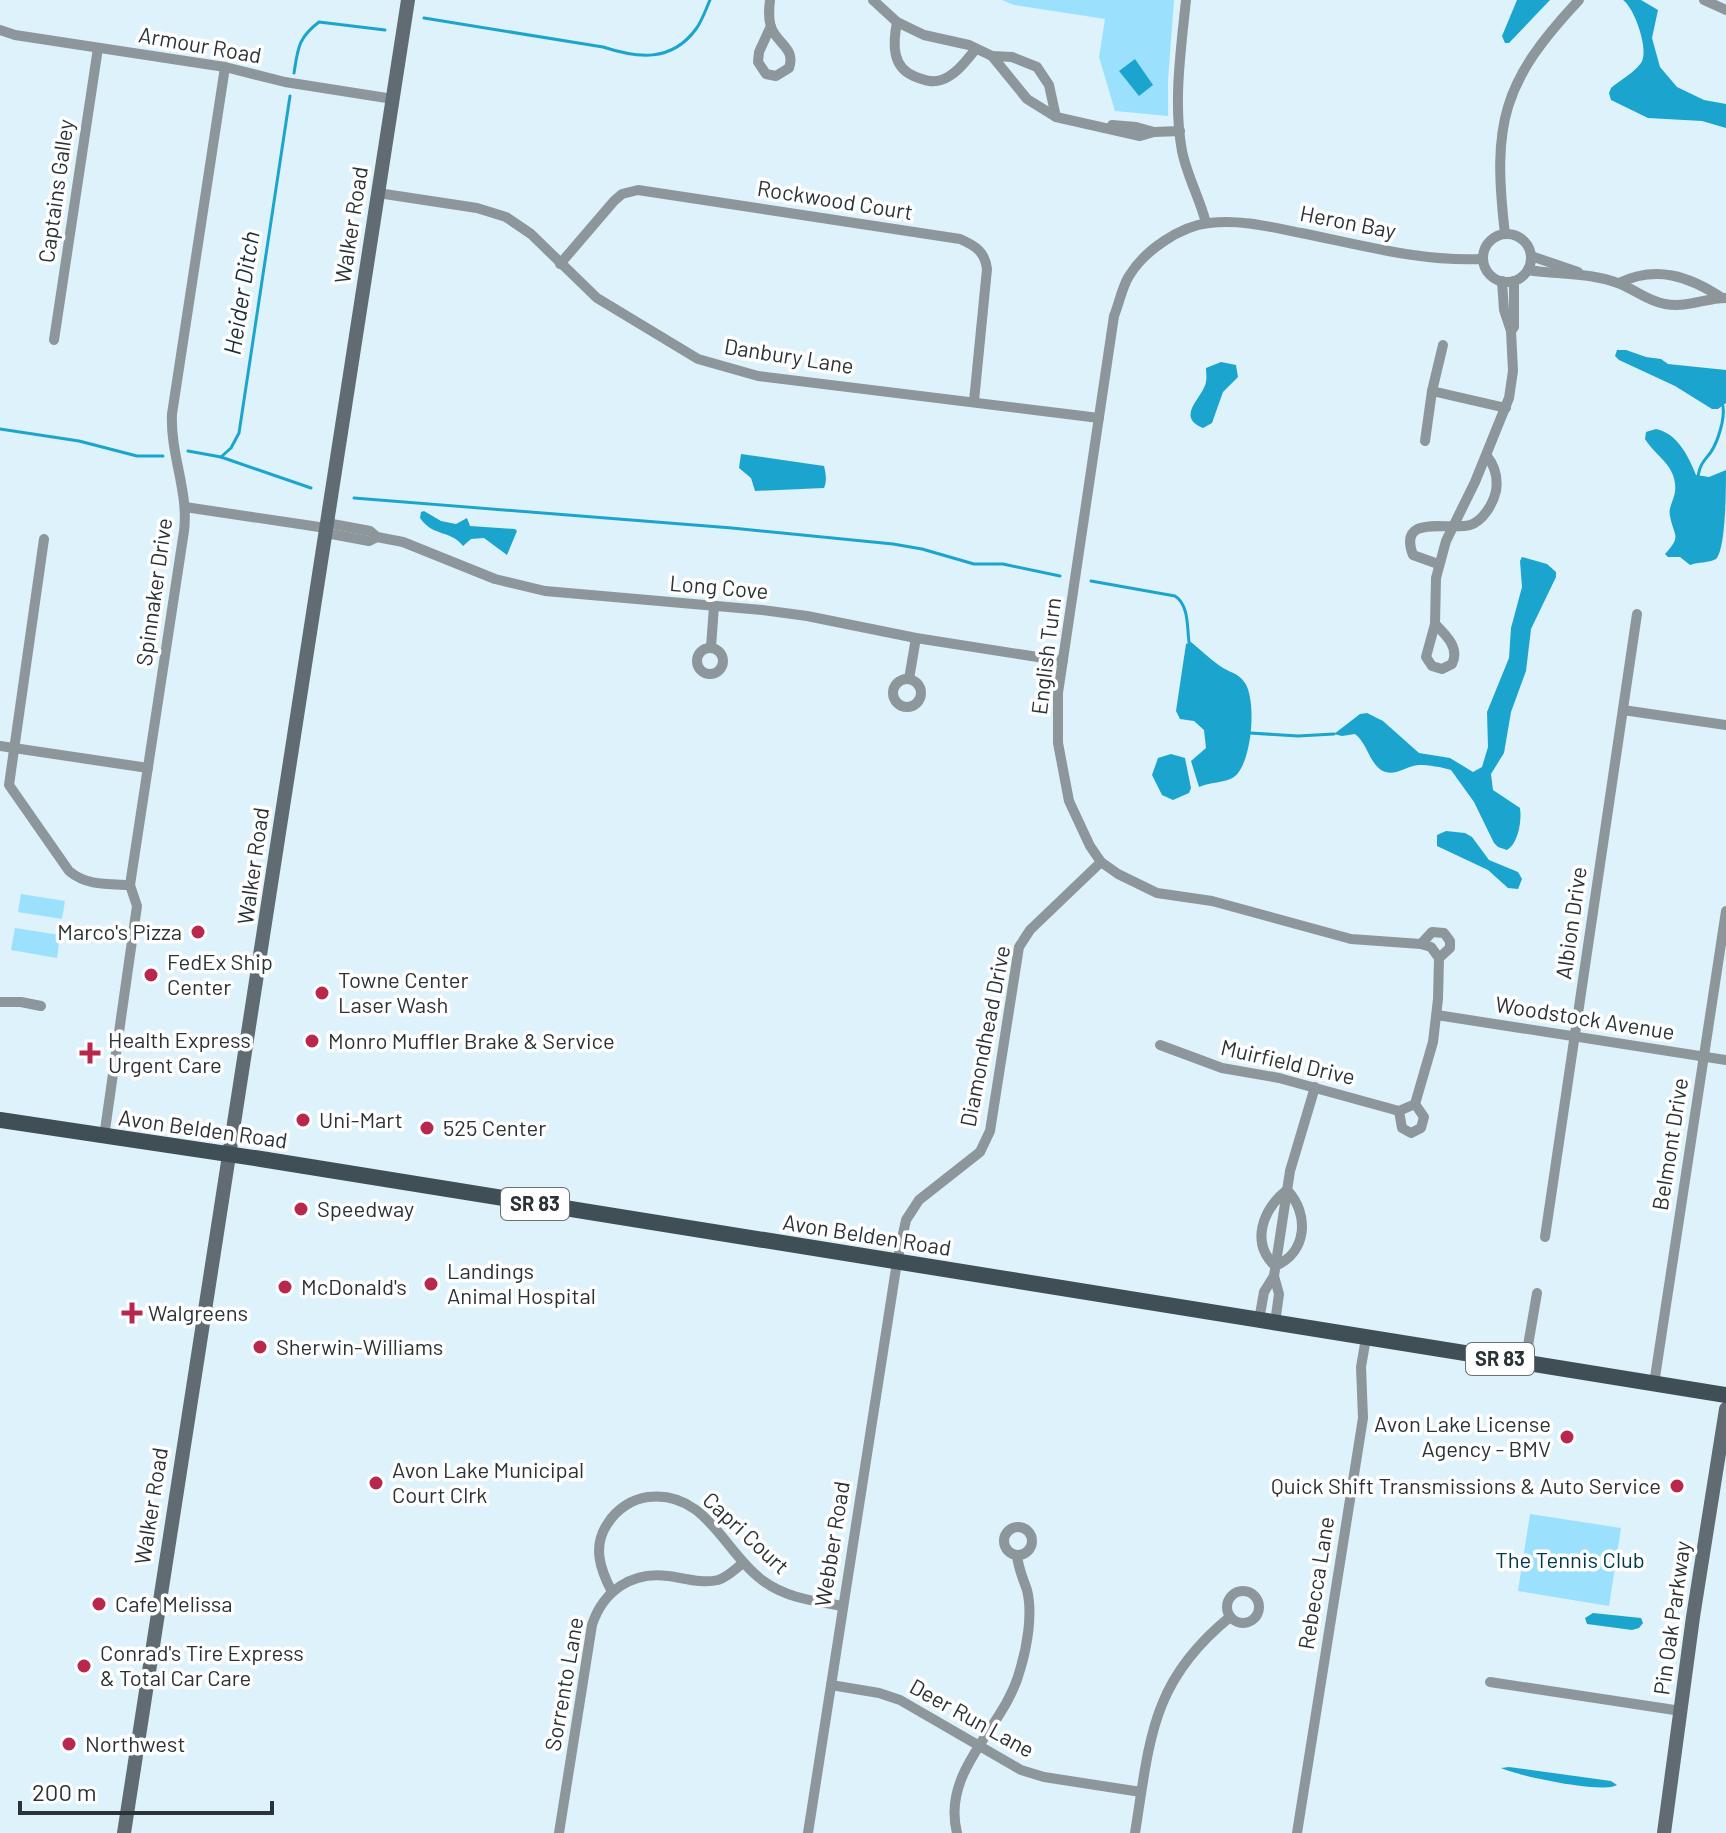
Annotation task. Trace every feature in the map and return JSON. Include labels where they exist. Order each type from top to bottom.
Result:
[{"type":"main road","name":"Avon Belden Road","points":[[0,1120],[1726,1395]]},
{"type":"street","points":[[770,0],[771,26],[759,52],[758,62],[762,71],[776,76],[789,68],[791,58],[771,26]]},
{"type":"street","points":[[873,0],[897,22],[924,35],[969,45],[992,56],[1012,57],[1037,67],[1049,85],[1056,117]]},
{"type":"street","points":[[1186,0],[1179,94],[1180,131],[1182,153],[1206,223]]},
{"type":"street","points":[[1505,234],[1498,167],[1499,143],[1506,112],[1541,41],[1579,0]]},
{"type":"street","points":[[1704,0],[1726,10]]},
{"type":"street","name":"Walker Road","points":[[124,1833],[407,5]]},
{"type":"street","points":[[897,22],[893,42],[895,57],[909,75],[925,81],[942,80],[951,75],[975,50]]},
{"type":"street","name":"Armour Road","points":[[0,30],[15,35],[225,67],[285,82],[393,99]]},
{"type":"street","name":"Captains Galley","points":[[54,340],[98,48]]},
{"type":"street","points":[[992,56],[1027,99],[1056,117],[1100,127],[1180,131]]},
{"type":"street","name":"Spinnaker Drive","points":[[104,1137],[137,916],[130,885],[184,531],[185,507],[173,449],[172,414],[225,67]]},
{"type":"street","name":"Rockwood Court","points":[[560,264],[614,201],[622,194],[638,190],[960,239],[978,248],[987,269],[974,401]]},
{"type":"street","name":"Danbury Lane","points":[[378,193],[496,213],[531,234],[597,298],[677,349],[717,367],[758,376],[1099,418]]},
{"type":"street","name":"Heron Bay","points":[[1206,223],[1256,224],[1435,260],[1483,259]]},
{"type":"street","name":"English Turn","points":[[1206,223],[1171,237],[1153,250],[1129,276],[1114,316],[1057,712],[1063,776],[1080,828],[1101,862],[1137,886],[1157,893],[1212,901],[1351,939],[1421,944],[1432,932],[1444,933],[1450,941],[1450,948],[1439,958]]},
{"type":"street","points":[[1528,270],[1531,256],[1525,242],[1512,234],[1497,235],[1486,245],[1483,259],[1489,273],[1502,281],[1514,281],[1528,270],[1556,269],[1619,283],[1644,298],[1664,304],[1688,306],[1724,298]]},
{"type":"street","points":[[1531,256],[1556,269]]},
{"type":"street","points":[[1619,283],[1635,276],[1683,276],[1724,298]]},
{"type":"street","points":[[1435,624],[1438,564],[1506,408],[1513,371],[1511,331],[1502,281]]},
{"type":"street","points":[[1508,310],[1514,281]]},
{"type":"street","points":[[1425,441],[1443,345]]},
{"type":"street","points":[[1432,391],[1506,408]]},
{"type":"street","points":[[1438,564],[1413,555],[1411,538],[1415,530],[1423,527],[1465,526],[1478,522],[1495,493],[1496,476],[1493,463],[1487,456]]},
{"type":"street","name":"Long Cove","points":[[185,507],[326,528],[369,541],[377,537],[403,542],[495,579],[545,591],[807,616],[916,638],[1063,661]]},
{"type":"street","points":[[44,539],[9,785],[69,871],[93,883],[130,885]]},
{"type":"street","points":[[711,647],[714,606]]},
{"type":"street","name":"Albion Drive","points":[[1545,1237],[1637,614]]},
{"type":"street","points":[[909,679],[916,638]]},
{"type":"street","points":[[1623,710],[1726,725]]},
{"type":"street","points":[[0,746],[148,768]]},
{"type":"street","name":"Diamondhead Drive","points":[[897,1262],[906,1220],[919,1200],[980,1152],[990,1131],[1019,947],[1030,930],[1101,862]]},
{"type":"street","name":"Belmont Drive","points":[[1654,1384],[1726,911]]},
{"type":"street","points":[[1421,944],[1431,947],[1439,958],[1437,1015]]},
{"type":"street","points":[[0,1002],[41,1006]]},
{"type":"street","name":"Woodstock Avenue","points":[[1437,1015],[1726,1060]]},
{"type":"street","name":"Muirfield Drive","points":[[1160,1045],[1222,1068],[1407,1108],[1433,1042],[1437,1015]]},
{"type":"street","points":[[1274,1271],[1290,1171],[1315,1087]]},
{"type":"street","points":[[1274,1271],[1297,1249],[1302,1231],[1298,1202],[1287,1190]]},
{"type":"street","points":[[1267,1322],[1279,1294],[1274,1271],[1261,1244],[1262,1225],[1275,1199],[1287,1190]]},
{"type":"street","name":"Webber Road","points":[[808,1833],[897,1262]]},
{"type":"street","points":[[1525,1363],[1537,1293]]},
{"type":"street","name":"Rebecca Lane","points":[[1297,1833],[1363,1418],[1361,1367],[1366,1338]]},
{"type":"street","name":"Pin Oak Parkway","points":[[1664,1833],[1726,1409]]},
{"type":"street","name":"Capri Court","points":[[612,1592],[600,1561],[603,1534],[617,1512],[642,1498],[669,1498],[694,1508],[723,1534],[743,1563],[764,1582],[785,1594],[843,1606]]},
{"type":"street","points":[[957,1833],[954,1815],[960,1778],[1015,1685],[1022,1662],[1029,1602],[1017,1555]]},
{"type":"street","points":[[612,1592],[633,1579],[648,1576],[714,1580],[743,1563]]},
{"type":"street","name":"Sorrento Lane","points":[[559,1833],[592,1625],[612,1592]]},
{"type":"street","points":[[1135,1833],[1151,1730],[1170,1684],[1189,1656],[1230,1617]]},
{"type":"street","points":[[1490,1682],[1681,1711]]},
{"type":"street","name":"Deer Run Lane","points":[[831,1685],[894,1697],[1032,1774],[1141,1792]]},
{"type":"green space","points":[[1002,0],[1174,0],[1168,116],[1115,111],[1099,57],[1105,19],[1014,5]]},
{"type":"green space","points":[[21,894],[65,901],[62,919],[18,912]]},
{"type":"green space","points":[[15,928],[60,935],[57,958],[11,950]]},
{"type":"green space","name":"The Tennis Club","points":[[1530,1514],[1621,1528],[1609,1606],[1518,1591]]},
{"type":"shaded area","points":[[1517,0],[1550,0],[1509,43],[1505,43],[1502,36]]},
{"type":"shaded area","points":[[1623,0],[1641,0],[1658,10],[1652,38],[1660,67],[1677,87],[1704,100],[1726,104],[1726,128],[1702,121],[1648,118],[1611,100],[1611,88],[1641,63],[1644,49],[1632,11]]},
{"type":"shaded area","points":[[1135,59],[1153,85],[1139,96],[1119,71]]},
{"type":"shaded area","points":[[1617,350],[1661,359],[1668,364],[1726,370],[1726,403],[1712,409],[1675,386],[1619,360],[1615,356]]},
{"type":"shaded area","points":[[1221,362],[1236,365],[1238,377],[1223,392],[1212,423],[1203,428],[1191,418],[1191,412],[1204,388],[1206,368]]},
{"type":"shaded area","points":[[1656,429],[1676,441],[1696,475],[1709,477],[1726,470],[1724,531],[1716,559],[1690,565],[1680,557],[1665,554],[1675,539],[1670,507],[1675,483],[1670,469],[1645,439],[1646,432]]},
{"type":"shaded area","points":[[741,454],[824,466],[826,483],[824,488],[755,491],[751,478],[739,468]]},
{"type":"shaded area","points":[[424,511],[441,521],[456,524],[467,518],[470,526],[517,531],[507,555],[484,538],[471,539],[463,546],[425,524],[420,518]]},
{"type":"shaded area","points":[[1522,557],[1547,564],[1556,572],[1556,577],[1531,629],[1526,671],[1511,712],[1504,753],[1491,774],[1493,790],[1520,808],[1518,832],[1507,850],[1494,843],[1474,802],[1451,770],[1419,765],[1386,772],[1377,766],[1355,734],[1334,734],[1360,714],[1367,713],[1383,721],[1419,753],[1450,758],[1473,772],[1482,767],[1488,747],[1487,712],[1509,658],[1511,628],[1522,587]]},
{"type":"shaded area","points":[[1191,642],[1243,680],[1249,692],[1252,717],[1249,746],[1240,770],[1230,779],[1199,787],[1191,761],[1206,748],[1204,730],[1194,721],[1180,719],[1176,711],[1186,644]]},
{"type":"shaded area","points":[[1171,754],[1185,758],[1191,788],[1189,793],[1173,800],[1162,795],[1152,775],[1158,758]]},
{"type":"shaded area","points":[[1446,831],[1465,833],[1472,837],[1489,860],[1518,872],[1522,879],[1518,889],[1508,888],[1488,870],[1437,846],[1437,835]]},
{"type":"shaded area","points":[[1593,1613],[1641,1618],[1643,1623],[1632,1630],[1587,1624],[1585,1618]]},
{"type":"shaded area","points":[[1501,1768],[1611,1781],[1617,1785],[1579,1786]]},
{"type":"waterway","name":"Heider Ditch","points":[[424,18],[603,47],[628,54],[653,55],[665,53],[686,40],[698,26],[710,0]]},
{"type":"waterway","name":"Heider Ditch","points":[[294,73],[300,44],[319,22],[385,30]]},
{"type":"waterway","name":"Heider Ditch","points":[[188,451],[221,457],[231,448],[239,433],[290,96]]},
{"type":"waterway","points":[[1698,476],[1718,436],[1723,406]]},
{"type":"waterway","name":"Heider Ditch","points":[[0,429],[79,441],[137,456],[163,456]]},
{"type":"waterway","points":[[221,457],[311,488]]},
{"type":"waterway","points":[[354,498],[893,544],[974,564],[1003,564],[1060,576]]},
{"type":"waterway","points":[[1091,581],[1175,596],[1185,611],[1189,642]]},
{"type":"waterway","points":[[1250,733],[1298,736],[1334,734]]},
{"type":"place","name":"Marco's Pizza","points":[[198,932]]},
{"type":"place","name":"FedEx Ship Center","points":[[151,975]]},
{"type":"place","name":"Towne Center Laser Wash","points":[[322,993]]},
{"type":"place","name":"Monro Muffler Brake & Service","points":[[312,1041]]},
{"type":"place","name":"Health Express Urgent Care","points":[[90,1053]]},
{"type":"place","name":"Uni-Mart","points":[[303,1120]]},
{"type":"place","name":"525 Center","points":[[427,1128]]},
{"type":"place","name":"Speedway","points":[[301,1209]]},
{"type":"place","name":"Landings Animal Hospital","points":[[431,1284]]},
{"type":"place","name":"McDonald's","points":[[285,1287]]},
{"type":"place","name":"Walgreens","points":[[132,1313]]},
{"type":"place","name":"Sherwin-Williams","points":[[260,1347]]},
{"type":"place","name":"Avon Lake License Agency - BMV","points":[[1567,1437]]},
{"type":"place","name":"Avon Lake Municipal Court Clrk","points":[[376,1483]]},
{"type":"place","name":"Quick Shift Transmissions & Auto Service","points":[[1677,1486]]},
{"type":"place","name":"Cafe Melissa","points":[[99,1604]]},
{"type":"place","name":"Conrad's Tire Express & Total Car Care","points":[[84,1666]]},
{"type":"place","name":"Northwest","points":[[69,1744]]}]
